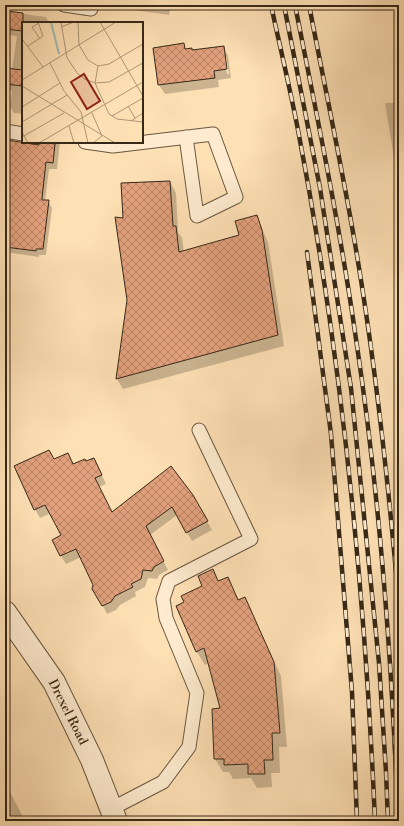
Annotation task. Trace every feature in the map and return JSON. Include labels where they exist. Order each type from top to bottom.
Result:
[{"type":"street","name":"Drexel Road","points":[[5,612],[54,682],[92,760],[114,815]]},
{"type":"lane","points":[[64,5],[91,9]]},
{"type":"lane","points":[[5,131],[22,134]]},
{"type":"lane","points":[[143,142],[186,137],[213,134],[236,197],[197,216],[186,137]]},
{"type":"lane","points":[[92,143],[113,146],[137,143]]},
{"type":"lane","points":[[114,815],[163,782],[189,747],[197,693],[166,618],[163,599],[169,581],[251,539],[199,430]]},
{"type":"building","points":[[7,11],[23,13],[22,31],[5,29]]},
{"type":"building","points":[[184,43],[185,49],[192,48],[192,50],[224,46],[227,69],[214,71],[215,78],[158,85],[153,48]]},
{"type":"building","points":[[5,68],[22,70],[22,86],[5,84]]},
{"type":"building","points":[[7,140],[39,145],[39,143],[55,144],[53,163],[46,162],[42,200],[49,200],[43,249],[36,249],[36,251],[5,247],[5,141]]},
{"type":"building","points":[[170,181],[173,226],[176,226],[179,252],[239,235],[235,221],[257,215],[262,230],[278,335],[116,379],[127,300],[115,217],[123,218],[121,183]]},
{"type":"building","points":[[49,450],[54,459],[68,453],[73,464],[85,459],[86,461],[94,458],[102,475],[95,478],[112,512],[171,466],[193,495],[208,521],[186,533],[172,507],[146,526],[164,561],[154,567],[152,571],[143,570],[141,579],[131,584],[133,587],[115,596],[111,602],[102,606],[92,589],[93,585],[76,549],[60,556],[52,540],[61,535],[45,505],[34,510],[14,466]]},
{"type":"building","points":[[213,569],[218,581],[228,577],[238,600],[245,597],[274,662],[280,733],[272,733],[273,760],[264,760],[265,774],[248,774],[248,764],[224,765],[224,759],[214,759],[212,709],[220,708],[204,648],[196,652],[176,606],[184,602],[181,596],[202,586],[198,576]]},
{"type":"railway","points":[[271,5],[295,114],[314,216],[339,388],[358,561],[371,734],[375,821]]},
{"type":"railway","points":[[284,5],[320,188],[351,388],[379,663],[388,821]]},
{"type":"railway","points":[[295,5],[320,130],[350,297],[372,459],[384,579],[398,821]]},
{"type":"railway","points":[[309,5],[346,194],[367,317],[385,461],[399,606]]},
{"type":"railway","points":[[307,252],[331,434],[352,692],[357,821]]}]
